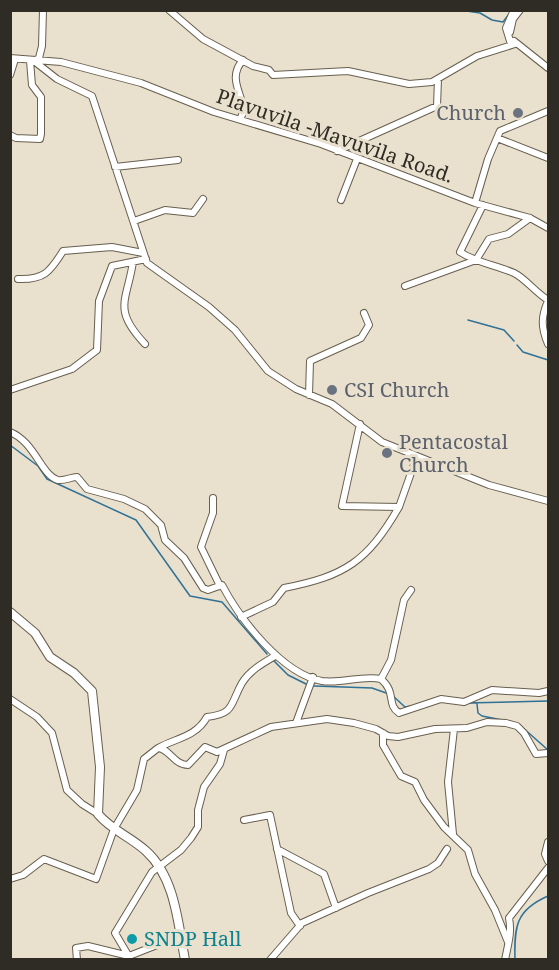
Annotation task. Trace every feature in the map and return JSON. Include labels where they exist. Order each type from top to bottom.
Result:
[{"type":"street","points":[[32,61],[39,58],[42,46],[43,10]]},
{"type":"street","points":[[169,10],[203,39],[243,60],[269,70],[273,75],[348,71],[409,84],[432,82],[477,56],[515,44]]},
{"type":"street","points":[[514,10],[506,28],[510,41],[549,68]]},
{"type":"street","points":[[515,44],[510,27],[520,10]]},
{"type":"street","points":[[10,75],[13,59]]},
{"type":"street","name":"Plavuvila -Mavuvila Road.","points":[[13,59],[61,62],[141,83],[214,112],[337,151],[475,203],[497,138]]},
{"type":"street","points":[[240,119],[243,108],[235,77],[238,65],[243,60]]},
{"type":"street","points":[[10,135],[16,138],[40,138],[41,96],[32,85],[32,61]]},
{"type":"street","points":[[32,61],[57,80],[92,96],[144,256],[166,279],[201,301],[235,330],[268,371],[309,395],[333,404],[382,442],[489,485],[549,501]]},
{"type":"street","points":[[337,151],[437,106],[438,79]]},
{"type":"street","points":[[549,111],[500,131],[497,138],[549,158]]},
{"type":"street","points":[[341,200],[357,159]]},
{"type":"street","points":[[115,167],[178,160]]},
{"type":"street","points":[[134,221],[165,210],[192,213],[204,199]]},
{"type":"street","points":[[475,203],[530,218],[547,227]]},
{"type":"street","points":[[483,205],[460,252],[516,274],[531,289],[549,301],[542,316],[543,332],[549,344]]},
{"type":"street","points":[[405,286],[476,260],[489,239],[508,234],[530,218]]},
{"type":"street","points":[[18,279],[35,280],[51,270],[63,251],[112,247],[144,256]]},
{"type":"street","points":[[14,389],[72,369],[97,350],[99,301],[111,266],[134,262],[144,256]]},
{"type":"street","points":[[134,262],[123,302],[129,324],[145,344]]},
{"type":"street","points":[[309,395],[310,361],[361,338],[369,324],[364,313]]},
{"type":"street","points":[[360,424],[342,506],[399,507]]},
{"type":"street","points":[[10,432],[30,445],[48,473],[55,478],[59,480],[77,477],[87,489],[124,499],[146,509],[160,525],[165,540],[184,558],[202,588],[208,590],[220,586]]},
{"type":"street","points":[[241,617],[273,602],[284,588],[324,580],[344,570],[369,550],[385,532],[399,507],[417,456]]},
{"type":"street","points":[[213,498],[213,513],[201,547],[220,586],[241,617],[275,656],[285,664],[322,681],[364,677],[382,680],[392,691],[392,706],[399,713],[441,699],[464,702],[492,690],[539,693],[549,691]]},
{"type":"street","points":[[382,680],[391,660],[404,600],[411,590]]},
{"type":"street","points":[[10,612],[35,633],[50,657],[74,673],[92,691],[100,767],[98,814]]},
{"type":"street","points":[[10,879],[22,875],[44,859],[96,879],[114,829],[137,790],[144,759],[158,748],[189,736],[201,728],[207,717],[221,716],[234,705],[242,683],[254,670],[275,656]]},
{"type":"street","points":[[296,723],[313,676]]},
{"type":"street","points":[[10,699],[37,717],[52,733],[67,790],[114,829],[145,850],[159,865],[166,879],[185,960]]},
{"type":"street","points":[[158,748],[163,748],[180,764],[185,765],[196,759],[205,747],[215,752],[224,750],[271,727],[315,720],[338,720],[398,737],[487,722],[510,724],[517,726],[528,737],[536,754],[549,753]]},
{"type":"street","points":[[453,834],[448,782],[454,729]]},
{"type":"street","points":[[382,733],[382,745],[401,776],[415,782],[424,800],[468,850],[476,874],[495,910],[508,942]]},
{"type":"street","points":[[130,958],[115,933],[159,865],[181,850],[198,826],[198,810],[204,787],[220,764],[224,750]]},
{"type":"street","points":[[244,820],[270,815],[291,913],[300,926]]},
{"type":"street","points":[[549,842],[545,854],[549,861]]},
{"type":"street","points":[[276,849],[324,874],[336,908]]},
{"type":"street","points":[[270,960],[300,926],[336,908],[429,869],[438,863],[447,849]]},
{"type":"street","points":[[505,960],[508,942],[511,938],[509,918],[549,868]]},
{"type":"street","points":[[77,960],[76,948],[88,946],[130,958],[180,936]]},
{"type":"waterway","points":[[460,10],[480,13],[492,20],[503,22],[509,14]]},
{"type":"waterway","points":[[468,320],[504,330],[514,341]]},
{"type":"waterway","points":[[517,345],[523,352],[548,360]]},
{"type":"waterway","points":[[10,445],[38,466],[47,479],[136,520],[190,596],[222,602],[267,654]]},
{"type":"waterway","points":[[274,661],[288,675],[306,684]]},
{"type":"waterway","points":[[314,686],[372,688],[389,694]]},
{"type":"waterway","points":[[393,696],[405,707],[411,706]]},
{"type":"waterway","points":[[466,703],[548,701]]},
{"type":"waterway","points":[[477,704],[478,713],[482,716],[513,722]]},
{"type":"waterway","points":[[522,727],[548,750]]},
{"type":"waterway","points":[[515,960],[515,938],[519,920],[529,907],[548,896]]},
{"type":"place","name":"Church","points":[[518,113]]},
{"type":"place","name":"CSI Church","points":[[332,390]]},
{"type":"place","name":"Pentacostal Church","points":[[387,453]]},
{"type":"place","name":"SNDP Hall","points":[[132,939]]}]
